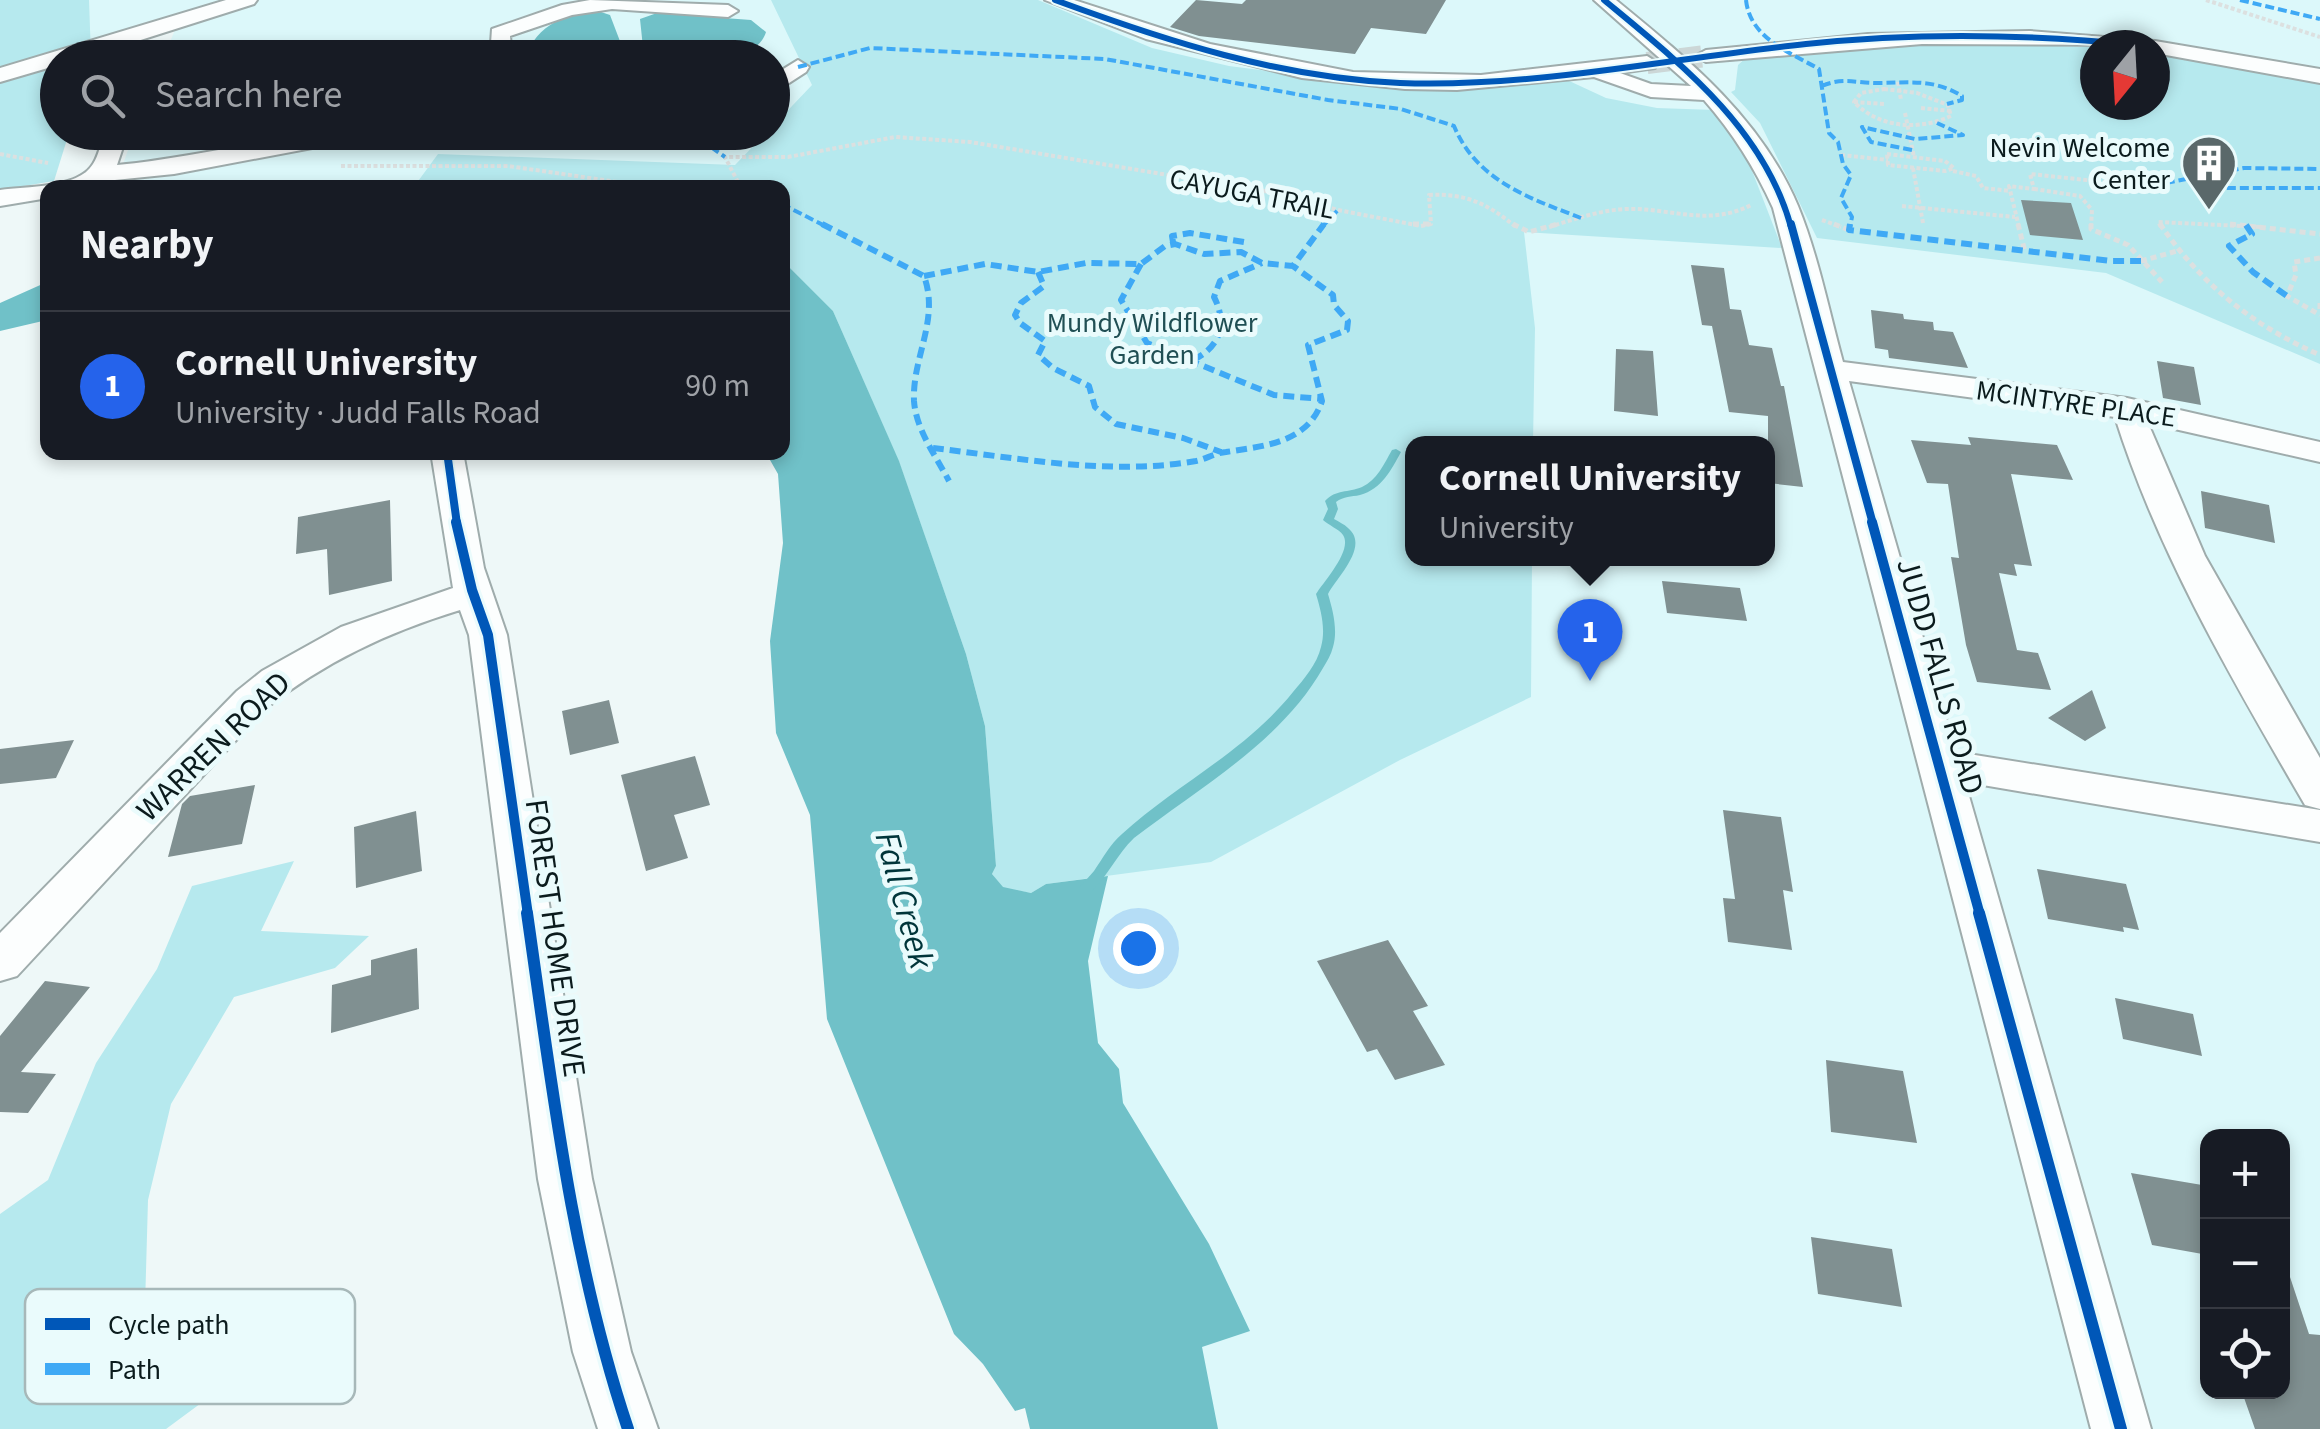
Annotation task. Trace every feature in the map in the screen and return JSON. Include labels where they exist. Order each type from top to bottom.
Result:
[{"type":"street","points":[[153,40],[168,0]]},
{"type":"street","points":[[118,40],[247,0]]},
{"type":"street","points":[[1056,0],[1214,54],[1364,80],[1474,82],[1647,63]]},
{"type":"street","name":"JUDD FALLS ROAD","points":[[1604,0],[1708,74],[1774,179],[1802,259],[2121,1429]]},
{"type":"street","points":[[500,40],[499,33],[569,9],[613,1],[728,11]]},
{"type":"street","points":[[1595,69],[1620,85],[1646,92],[1828,42],[1930,36],[2080,41]]},
{"type":"street","points":[[2170,50],[2320,76]]},
{"type":"street","points":[[0,76],[40,64]]},
{"type":"street","points":[[790,73],[798,67]]},
{"type":"street","points":[[86,180],[105,150]]},
{"type":"street","points":[[101,180],[264,150]]},
{"type":"street","points":[[0,198],[40,191]]},
{"type":"street","name":"MCINTYRE PLACE","points":[[1829,369],[2126,407],[2249,432],[2320,452]]},
{"type":"street","points":[[2126,407],[2142,460],[2214,602],[2320,794]]},
{"type":"street","name":"FOREST HOME DRIVE","points":[[448,460],[459,550],[470,595],[488,635],[564,1178],[602,1352],[628,1429]]},
{"type":"street","name":"WARREN ROAD","points":[[0,964],[250,700],[276,678],[358,631],[470,595]]},
{"type":"street","points":[[1940,764],[2320,826]]},
{"type":"path","points":[[2206,0],[2320,36]]},
{"type":"path","points":[[1898,82],[1901,100]]},
{"type":"path","points":[[1854,102],[1861,93],[1871,90],[1899,90],[1940,100],[1952,111]]},
{"type":"path","points":[[1854,102],[1884,104]]},
{"type":"path","points":[[1854,102],[1864,112],[1906,124],[1945,120],[1952,111]]},
{"type":"path","points":[[1921,108],[1952,111]]},
{"type":"path","points":[[1904,113],[1914,157]]},
{"type":"path","points":[[1952,171],[1952,164],[1945,161],[1887,154],[1888,165],[1976,176],[1984,188],[2010,191]]},
{"type":"path","points":[[1842,155],[1888,160]]},
{"type":"path","points":[[330,165],[414,168],[457,164],[566,170],[617,180]]},
{"type":"path","points":[[1912,168],[1923,223]]},
{"type":"path","points":[[2034,189],[2030,174],[2114,183]]},
{"type":"path","points":[[2025,252],[2009,186],[2080,196],[2092,210],[2091,228],[2128,245],[2162,282]]},
{"type":"path","points":[[1902,206],[2015,218]]},
{"type":"path","points":[[1813,217],[1849,230]]},
{"type":"path","points":[[2320,234],[2246,225],[2158,222],[2177,251],[2219,297],[2253,324],[2320,355]]},
{"type":"path","points":[[2141,261],[2177,251]]},
{"type":"path","points":[[2320,258],[2294,262],[2296,276],[2287,296],[2320,313]]},
{"type":"path","points":[[2320,303],[2317,302],[2320,313]]},
{"type":"shaded area","points":[[0,0],[2320,0],[2320,1429],[1120,1429],[790,365],[790,180],[117,180],[128,150],[790,150],[790,40],[171,40],[182,12],[89,40],[40,40],[40,55],[0,67]]},
{"type":"green space","points":[[0,0],[89,0],[90,40],[40,40],[40,150],[64,150],[54,180],[0,190]]},
{"type":"green space","name":"Mundy Wildflower Garden","points":[[771,0],[1038,0],[1152,48],[1229,66],[1401,88],[1565,79],[1606,98],[1657,108],[1715,110],[1749,163],[1782,248],[1524,232],[1535,328],[1533,436],[1405,436],[1405,566],[1532,566],[1531,697],[1400,760],[1211,862],[1046,884],[1031,893],[1003,888],[992,874],[996,866],[985,726],[966,654],[899,462],[833,311],[790,268],[790,180],[419,180],[438,154],[735,165],[750,150],[790,150],[790,108],[812,85]]},
{"type":"green space","points":[[1899,42],[2080,47],[2080,120],[2170,120],[2170,55],[2320,83],[2320,364],[2106,273],[1817,238],[1760,123],[1731,92],[1735,90],[1738,65],[1748,56]]},
{"type":"green space","points":[[294,861],[261,931],[369,936],[335,968],[234,997],[171,1104],[148,1200],[145,1289],[25,1289],[25,1404],[200,1404],[166,1429],[0,1429],[0,1214],[48,1180],[96,1063],[157,969],[192,886]]},
{"type":"water","points":[[657,13],[751,20],[766,32],[761,40],[642,40],[640,19]]},
{"type":"water","points":[[576,14],[610,15],[620,40],[534,40],[555,22]]},
{"type":"water","name":"Fall Creek","points":[[790,268],[833,311],[899,461],[966,654],[985,726],[996,866],[992,874],[1003,887],[1031,893],[1046,884],[1108,876],[1088,961],[1098,1043],[1119,1069],[1123,1103],[1209,1244],[1250,1331],[1202,1347],[1218,1429],[1030,1429],[1025,1408],[1015,1411],[983,1364],[954,1334],[827,1019],[810,815],[776,733],[770,641],[783,543],[778,474],[770,460],[790,460]]},
{"type":"water","points":[[40,285],[40,322],[0,331],[0,303]]},
{"type":"building","points":[[1196,0],[1242,4],[1246,0],[1446,0],[1426,34],[1371,28],[1355,54],[1199,36],[1170,27]]},
{"type":"building","points":[[2021,200],[2071,203],[2083,240],[2030,235]]},
{"type":"building","points":[[1691,265],[1724,268],[1730,309],[1741,310],[1749,345],[1772,348],[1784,386],[1803,487],[1775,484],[1775,436],[1768,436],[1768,416],[1729,412],[1712,326],[1702,325]]},
{"type":"building","points":[[1871,310],[1933,322],[1934,330],[1953,332],[1968,368],[1889,358],[1888,350],[1875,348]]},
{"type":"building","points":[[1616,349],[1653,351],[1658,416],[1614,411]]},
{"type":"building","points":[[2157,361],[2194,367],[2201,405],[2163,398]]},
{"type":"building","points":[[1968,437],[2057,445],[2073,480],[2011,474],[2032,566],[2014,564],[2017,576],[1999,573],[2017,650],[2038,653],[2051,690],[1977,682],[1966,645],[1951,557],[1959,558],[1948,484],[1927,483],[1911,440],[1971,445]]},
{"type":"building","points":[[2201,491],[2269,505],[2275,543],[2205,528]]},
{"type":"building","points":[[390,500],[392,581],[329,595],[327,549],[296,554],[298,517]]},
{"type":"building","points":[[1662,581],[1740,588],[1747,621],[1667,613]]},
{"type":"building","points":[[2092,690],[2106,728],[2085,741],[2048,718]]},
{"type":"building","points":[[609,700],[619,743],[570,755],[562,711]]},
{"type":"building","points":[[74,740],[56,778],[0,784],[0,749]]},
{"type":"building","points":[[695,756],[710,805],[674,815],[688,858],[646,871],[621,775]]},
{"type":"building","points":[[255,785],[242,844],[168,857],[182,804],[190,796]]},
{"type":"building","points":[[1723,810],[1781,817],[1793,892],[1783,890],[1792,950],[1728,942],[1723,898],[1735,899]]},
{"type":"building","points":[[416,811],[422,871],[356,888],[354,827]]},
{"type":"building","points":[[2037,869],[2126,884],[2139,930],[2123,927],[2124,932],[2048,919]]},
{"type":"building","points":[[1388,940],[1428,1006],[1413,1011],[1445,1065],[1395,1080],[1377,1049],[1367,1052],[1317,961]]},
{"type":"building","points":[[417,948],[419,1009],[331,1033],[332,985],[371,975],[371,960]]},
{"type":"building","points":[[45,981],[90,987],[21,1072],[56,1074],[28,1113],[0,1112],[0,1036]]},
{"type":"building","points":[[2115,998],[2193,1014],[2202,1056],[2123,1039]]},
{"type":"building","points":[[1826,1060],[1903,1071],[1917,1143],[1831,1132]]},
{"type":"building","points":[[2131,1173],[2200,1185],[2200,1254],[2152,1245]]},
{"type":"building","points":[[1811,1237],[1892,1249],[1902,1307],[1818,1294]]},
{"type":"building","points":[[2290,1277],[2309,1334],[2320,1335],[2320,1429],[2255,1429],[2244,1399],[2290,1399]]},
{"type":"waterway","points":[[1086,888],[1123,841],[1265,730],[1310,680],[1329,639],[1322,594],[1350,549],[1346,532],[1328,520],[1333,509],[1330,501],[1374,484],[1396,452]]},
{"type":"tunnel","points":[[1647,63],[1706,56]]},
{"type":"marked path","points":[[1746,0],[1747,12],[1761,33],[1819,69],[1829,133],[1838,142],[1843,164],[1851,175],[1841,198],[1852,217],[1849,230],[2111,261],[2141,261]]},
{"type":"marked path","points":[[2240,0],[2320,19]]},
{"type":"marked path","points":[[798,67],[870,48],[1105,59],[1328,100],[1401,109],[1454,126],[1462,145],[1488,175],[1524,195],[1581,218]]},
{"type":"marked path","points":[[1822,86],[1841,78],[1877,83],[1903,79],[1951,89],[1962,96],[1962,100],[1947,104]]},
{"type":"marked path","points":[[1912,150],[1871,142],[1862,127],[1915,139],[1963,135],[1937,123]]},
{"type":"marked path","points":[[715,150],[725,157]]},
{"type":"marked path","points":[[2114,183],[2155,185],[2244,168],[2320,169]]},
{"type":"marked path","points":[[2190,178],[2212,188],[2320,188]]},
{"type":"marked path","points":[[790,208],[924,276],[930,306],[914,385],[915,411],[949,481]]},
{"type":"marked path","points":[[924,276],[985,264],[1038,272],[1086,263],[1141,264],[1165,246],[1175,244],[1204,254],[1241,252],[1262,263],[1293,266],[1300,261],[1308,241],[1338,210]]},
{"type":"marked path","points":[[2246,225],[2252,234],[2229,246],[2253,272],[2287,296]]},
{"type":"marked path","points":[[1173,242],[1172,236],[1190,233],[1244,242]]},
{"type":"marked path","points":[[1193,360],[1210,349],[1220,334],[1221,316],[1214,297],[1220,281],[1262,263]]},
{"type":"marked path","points":[[1141,264],[1121,300],[1147,343],[1274,395],[1322,399]]},
{"type":"marked path","points":[[933,448],[1130,465],[1199,460],[1290,438],[1311,422],[1322,401],[1308,345],[1347,330],[1348,321],[1334,305],[1333,295],[1293,266]]},
{"type":"marked path","points":[[1038,272],[1044,286],[1021,303],[1015,315],[1045,341],[1038,355],[1045,363],[1089,386],[1095,407],[1116,424],[1183,438],[1221,452]]},
{"type":"cycle path","points":[[1055,0],[1139,30],[1268,66],[1400,83],[1502,81],[1889,37],[2080,40]]},
{"type":"cycle path","points":[[1604,0],[1685,69],[1731,117],[1752,144],[1786,208],[2121,1429]]},
{"type":"cycle path","points":[[448,460],[466,568],[488,635],[565,1179],[602,1352],[628,1429]]},
{"type":"place","name":"Nevin Welcome Center","points":[[2209,212]]},
{"type":"place","name":"Cornell University","points":[[1590,681]]}]
